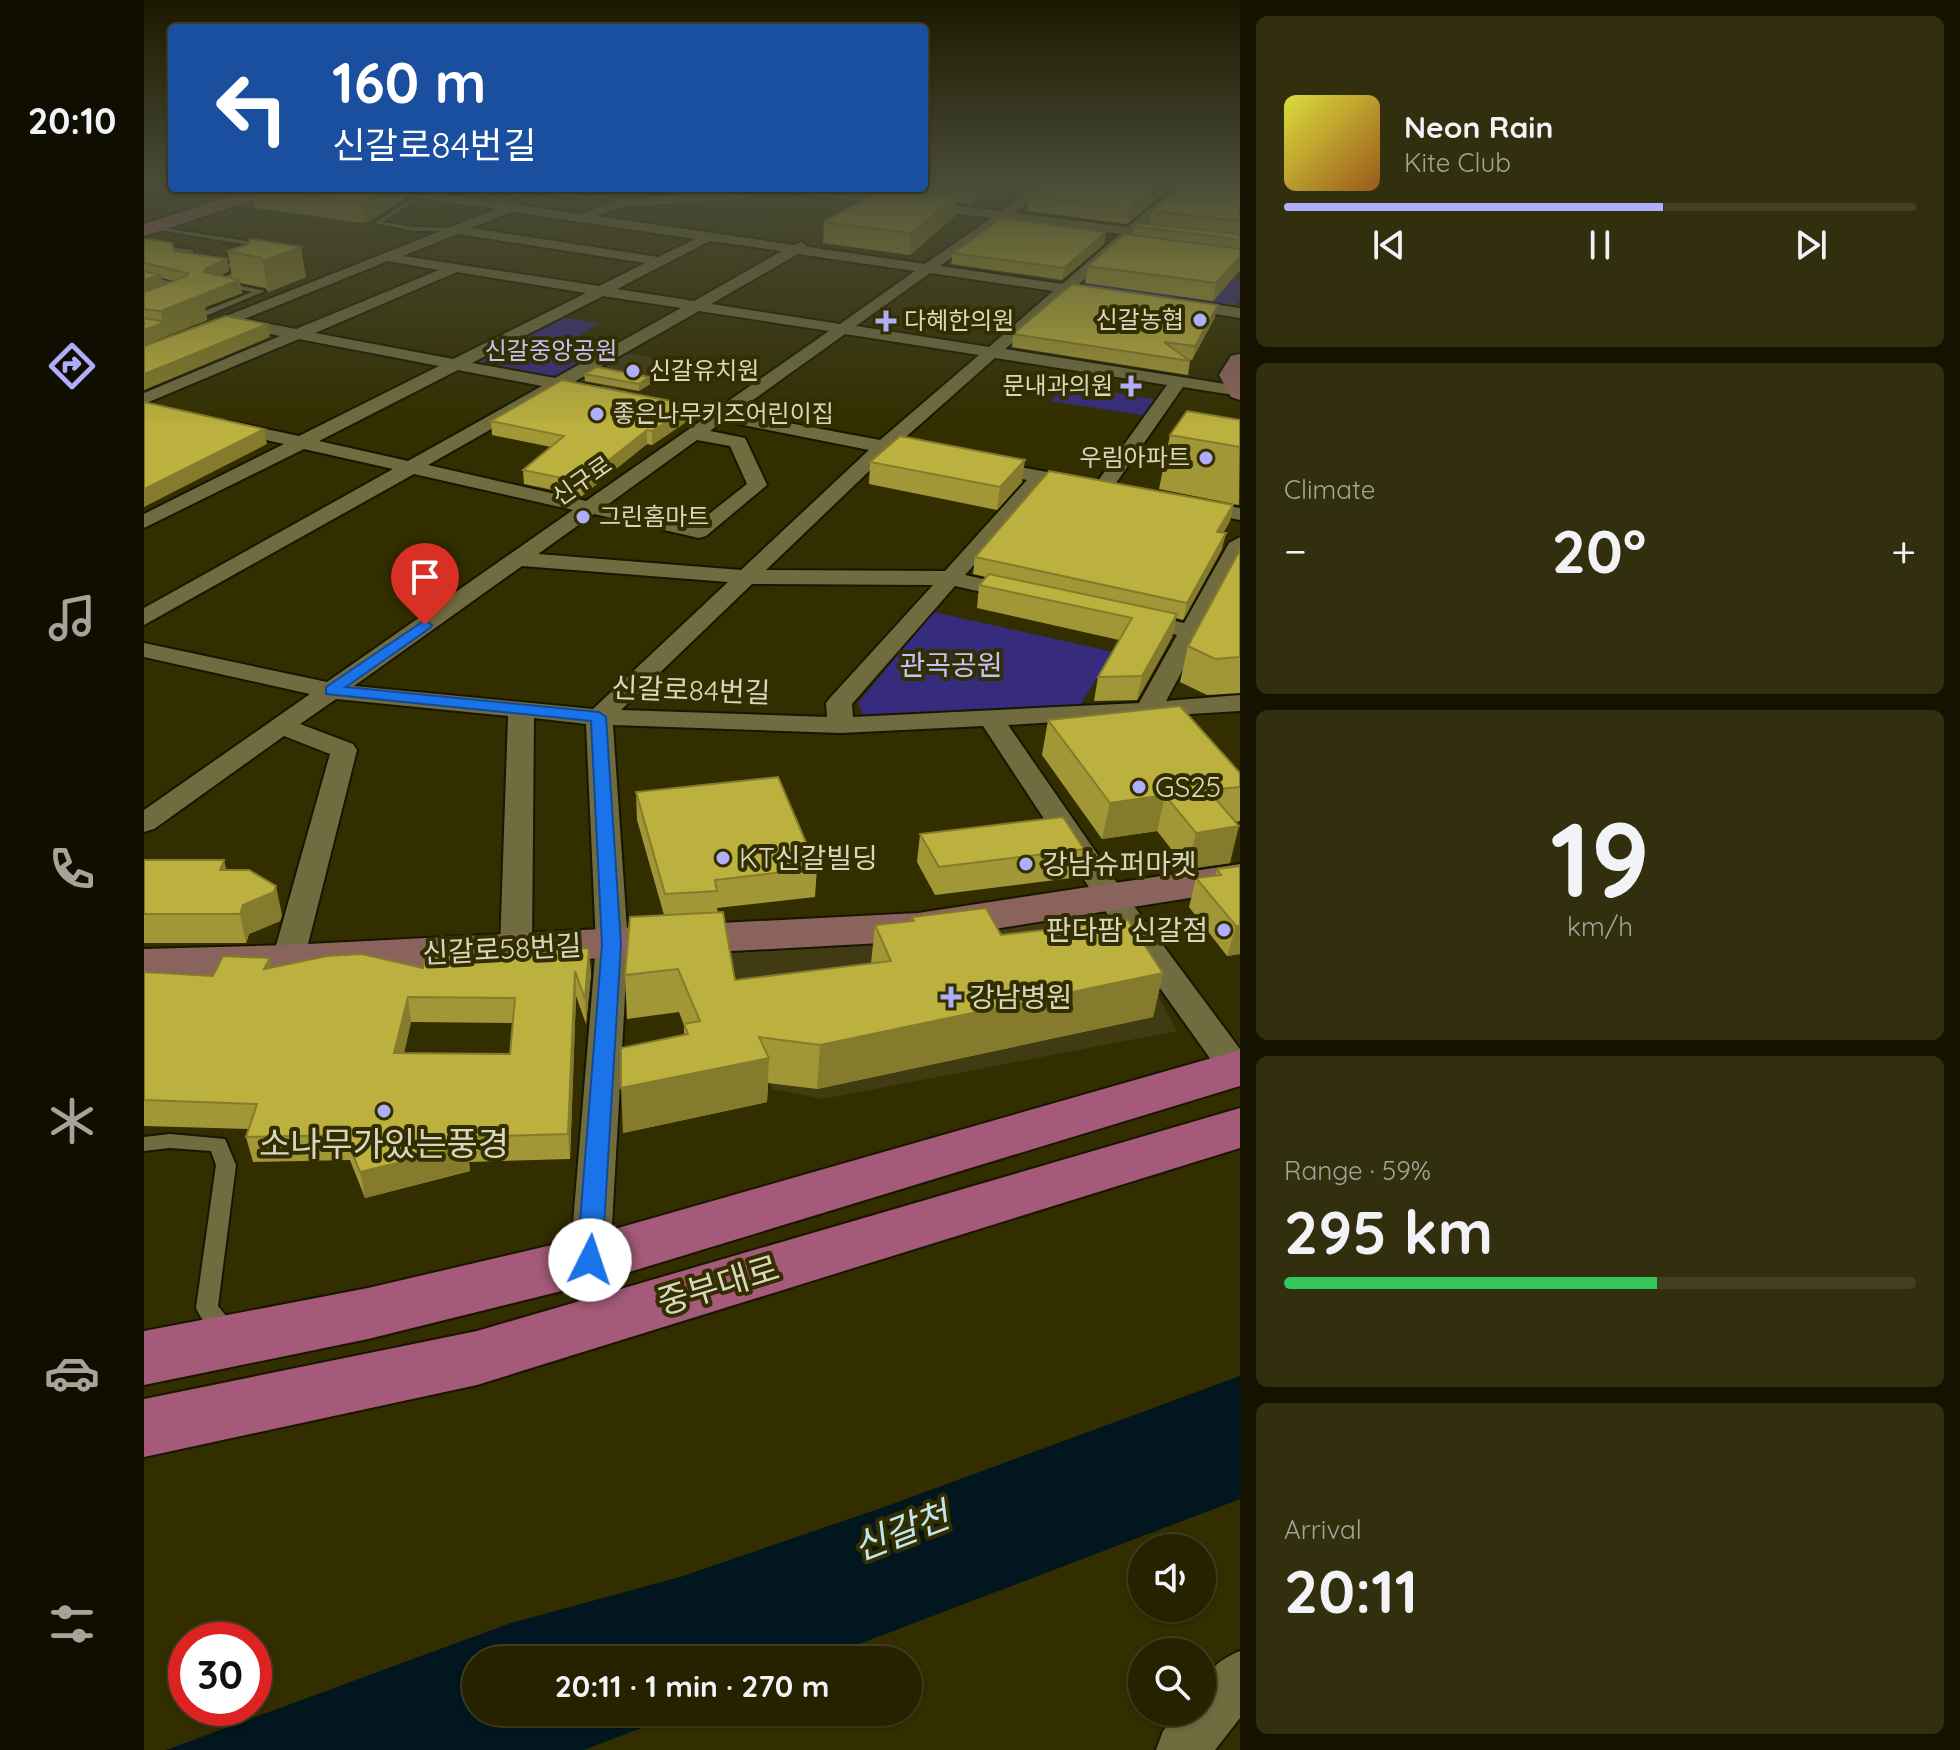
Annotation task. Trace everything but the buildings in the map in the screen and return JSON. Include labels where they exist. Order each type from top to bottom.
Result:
[{"type":"main road","name":"중부대로","points":[[144,1358],[236,1342],[489,1286],[590,1260],[1238,1069]]},
{"type":"main road","name":"중부대로","points":[[144,1428],[477,1358],[1240,1128]]},
{"type":"street","points":[[158,348],[369,264]]},
{"type":"street","points":[[428,264],[1239,392]]},
{"type":"street","points":[[144,522],[653,264]]},
{"type":"street","points":[[144,618],[772,264]]},
{"type":"street","points":[[890,264],[1092,293]]},
{"type":"street","name":"신구로","points":[[144,823],[935,264]]},
{"type":"street","points":[[590,1260],[612,944],[599,717],[883,447],[1092,264]]},
{"type":"street","points":[[149,406],[297,334],[455,268]]},
{"type":"street","points":[[1166,303],[1240,313]]},
{"type":"street","points":[[226,321],[617,396]]},
{"type":"street","points":[[1239,392],[1231,375],[1240,361]]},
{"type":"street","points":[[1102,489],[1177,383]]},
{"type":"street","points":[[691,410],[912,452]]},
{"type":"street","points":[[206,421],[699,532]]},
{"type":"street","points":[[653,570],[757,485],[738,442],[694,434]]},
{"type":"street","points":[[969,463],[1130,494]]},
{"type":"street","points":[[841,725],[839,703],[1041,477]]},
{"type":"street","points":[[1172,502],[1240,514]]},
{"type":"street","points":[[1148,710],[1240,543]]},
{"type":"street","points":[[518,559],[743,577],[948,578],[1039,598]]},
{"type":"street","points":[[1115,615],[1191,631]]},
{"type":"street","name":"신갈로84번길","points":[[144,650],[332,691],[599,717],[841,725],[1240,703]]},
{"type":"street","points":[[516,948],[521,708]]},
{"type":"street","points":[[991,719],[1111,897],[1238,1069]]},
{"type":"street","points":[[281,726],[344,750],[288,960]]},
{"type":"street","name":"신갈로58번길","points":[[144,964],[288,960],[918,927],[1240,877]]},
{"type":"street","points":[[1182,1750],[1240,1677]]},
{"type":"lane","points":[[144,300],[184,286],[213,283],[249,269],[216,264]]},
{"type":"lane","points":[[144,278],[184,286]]},
{"type":"lane","points":[[144,338],[261,291],[213,283]]},
{"type":"lane","points":[[144,326],[165,330]]},
{"type":"lane","points":[[144,1144],[170,1141],[218,1144],[226,1165],[207,1308],[236,1342]]},
{"type":"shaded area","name":"신갈유치원","points":[[625,353],[685,363],[655,383],[633,379],[613,391],[577,384],[577,380]]},
{"type":"shaded area","name":"강남병원","points":[[1104,908],[1140,962],[1177,1031],[823,1099],[772,1089],[726,943]]},
{"type":"green space","points":[[1109,264],[1131,264],[1240,279],[1240,300],[1235,306],[1085,285]]},
{"type":"green space","name":"신갈중앙공원","points":[[549,315],[599,324],[579,335],[630,344],[559,385],[452,364]]},
{"type":"green space","points":[[1066,385],[1158,400],[1147,416],[1051,401]]},
{"type":"green space","name":"관곡공원","points":[[933,612],[1114,652],[1078,708],[863,715],[858,703]]},
{"type":"water","name":"신갈천","points":[[1240,1376],[1240,1499],[1148,1534],[1128,1534],[1128,1542],[854,1646],[462,1646],[462,1726],[647,1726],[584,1750],[166,1750],[231,1726],[272,1726],[272,1711],[511,1623],[680,1577],[887,1506]]},
{"type":"place","name":"신갈농협","points":[[1200,320]]},
{"type":"place","name":"다혜한의원","points":[[886,321]]},
{"type":"place","name":"신갈유치원","points":[[633,371]]},
{"type":"place","name":"문내과의원","points":[[1131,386]]},
{"type":"place","name":"좋은나무키즈어린이집","points":[[597,414]]},
{"type":"place","name":"우림아파트","points":[[1206,458]]},
{"type":"place","name":"그린홈마트","points":[[583,517]]},
{"type":"place","name":"GS25","points":[[1139,787]]},
{"type":"place","name":"KT신갈빌딩","points":[[723,858]]},
{"type":"place","name":"강남슈퍼마켓","points":[[1026,864]]},
{"type":"place","name":"판다팜 신갈점","points":[[1224,930]]},
{"type":"place","name":"강남병원","points":[[951,997]]},
{"type":"place","name":"소나무가있는풍경","points":[[384,1111]]},
{"type":"route","points":[[425,625],[332,691],[599,717],[612,944],[590,1260]]}]
